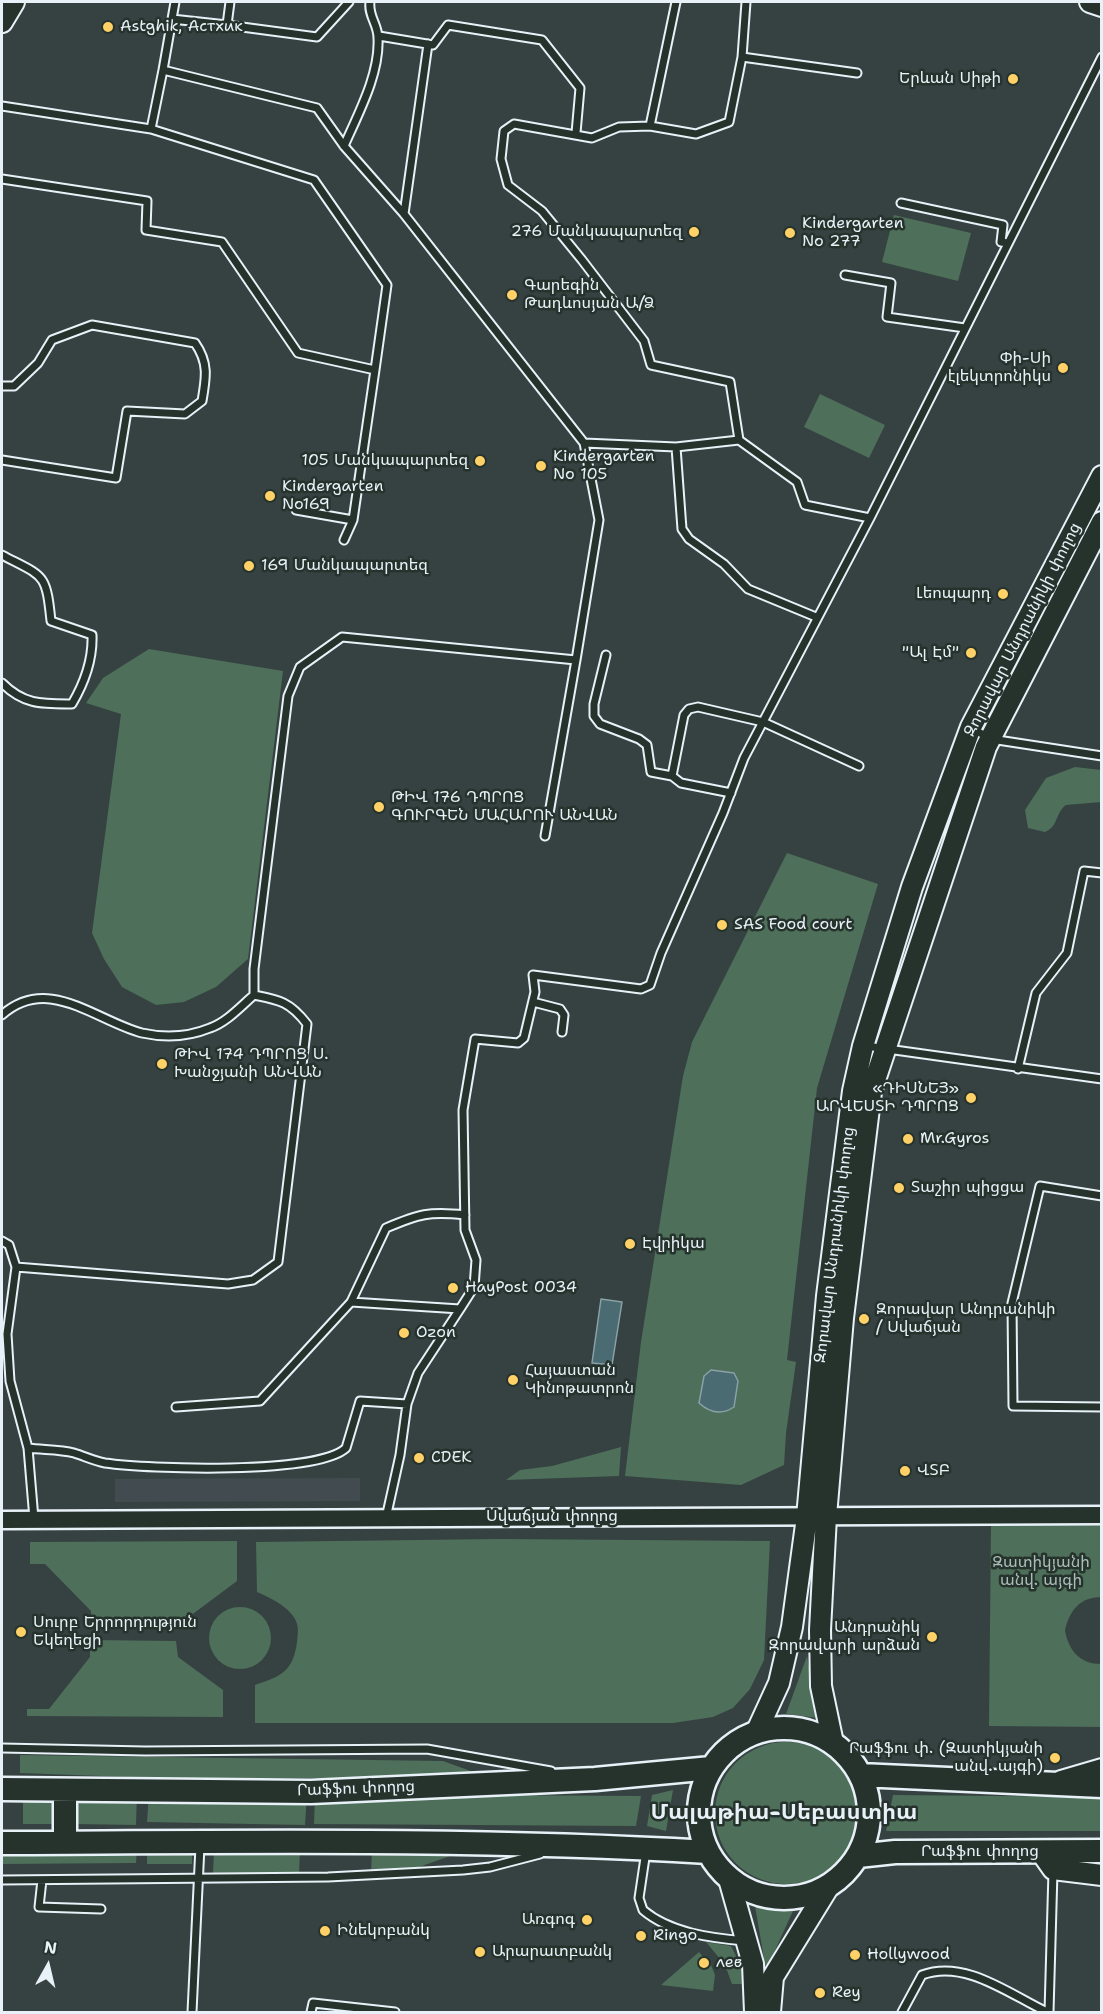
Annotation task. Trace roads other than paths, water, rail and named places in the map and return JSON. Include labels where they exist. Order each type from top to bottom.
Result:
[{"type":"main road","points":[[2,22],[14,2]]},
{"type":"main road","points":[[1090,2],[1101,6]]},
{"type":"main road","name":"Զորավար Անդրանիկի փողոց","points":[[833,1743],[821,1686],[816,1516],[829,1284],[853,1091],[863,1046],[912,887],[971,727],[1101,476]]},
{"type":"main road","name":"Զորավար Անդրանիկի փողոց","points":[[756,1732],[778,1683],[816,1516],[871,1092],[991,739],[1101,522]]},
{"type":"main road","points":[[782,1728],[809,1731],[833,1743],[849,1757],[868,1795],[869,1816],[866,1837],[858,1856],[845,1873],[828,1886],[809,1895],[778,1898],[747,1890],[729,1879],[708,1852],[700,1830],[698,1806],[711,1768],[734,1744],[756,1732],[782,1728]]},
{"type":"main road","name":"Րաֆֆու փողոց","points":[[2,1789],[311,1792],[595,1779],[711,1768]]},
{"type":"main road","points":[[1047,1785],[1101,1769]]},
{"type":"main road","points":[[860,1775],[1101,1786]]},
{"type":"main road","points":[[65,1790],[65,1843]]},
{"type":"main road","points":[[2,1843],[308,1842],[708,1852]]},
{"type":"main road","name":"Րաֆֆու փողոց","points":[[858,1856],[895,1852],[1047,1860],[1101,1851]]},
{"type":"main road","points":[[1047,1860],[1101,1875]]},
{"type":"main road","points":[[729,1879],[747,1941],[756,1983],[756,2013]]},
{"type":"main road","points":[[770,2013],[773,1977],[828,1886]]},
{"type":"street","name":"Սվաճյան փողոց","points":[[2,1521],[1101,1515]]},
{"type":"lane","points":[[151,129],[176,2]]},
{"type":"lane","points":[[226,25],[230,2]]},
{"type":"lane","points":[[172,19],[317,37],[349,2]]},
{"type":"lane","points":[[345,146],[371,85],[379,36],[368,12],[370,2]]},
{"type":"lane","points":[[650,126],[676,2]]},
{"type":"lane","points":[[740,440],[730,382],[651,365],[644,341],[582,260],[542,211],[508,185],[501,159],[504,131],[514,124],[592,138],[619,127],[650,126],[696,134],[729,122],[742,57],[746,2]]},
{"type":"lane","points":[[379,36],[433,45],[448,25],[542,40],[580,88],[576,134]]},
{"type":"lane","points":[[404,214],[428,44]]},
{"type":"lane","points":[[742,57],[856,73]]},
{"type":"lane","points":[[386,1518],[400,1455],[407,1404],[418,1373],[474,1287],[476,1260],[465,1230],[463,1110],[475,1039],[518,1043],[524,1038],[533,1002],[533,975],[641,990],[650,985],[661,953],[744,758],[870,518],[1101,57]]},
{"type":"lane","points":[[163,70],[317,108],[345,146],[404,214],[584,443],[599,520],[545,836]]},
{"type":"lane","points":[[2,106],[151,129],[314,180],[387,285],[353,520],[344,540]]},
{"type":"lane","points":[[2,179],[147,201],[146,230],[222,242],[298,353],[375,370]]},
{"type":"lane","points":[[901,203],[1003,225],[1001,242],[1008,243]]},
{"type":"lane","points":[[846,275],[891,283],[887,317],[965,328]]},
{"type":"lane","points":[[2,386],[14,386],[38,363],[52,340],[92,325],[195,343],[204,356],[207,371],[202,401],[185,414],[128,411],[116,478],[2,460]]},
{"type":"lane","points":[[584,443],[676,447],[740,440],[797,482],[805,505],[870,518]]},
{"type":"lane","points":[[676,447],[682,529],[689,539],[724,564],[748,589],[816,617]]},
{"type":"lane","points":[[296,510],[353,520]]},
{"type":"lane","points":[[2,555],[43,578],[48,588],[51,621],[92,635],[93,654],[82,687],[72,704],[40,703],[15,696],[2,683]]},
{"type":"lane","points":[[2,1015],[17,1003],[46,998],[91,1010],[141,1033],[171,1037],[213,1028],[228,1019],[254,995],[254,969],[288,696],[300,667],[342,637],[576,660]]},
{"type":"lane","points":[[606,655],[594,704],[594,716],[600,724],[639,739],[647,745],[651,772],[672,776],[681,783],[731,793]]},
{"type":"lane","points":[[672,776],[684,715],[689,708],[698,707],[763,722],[859,766]]},
{"type":"lane","points":[[971,727],[991,739],[1101,756]]},
{"type":"lane","points":[[1018,1069],[1036,993],[1067,954],[1084,871],[1101,873]]},
{"type":"lane","points":[[16,1267],[228,1284],[253,1280],[278,1262],[307,1024],[295,1007],[279,1000],[254,995]]},
{"type":"lane","points":[[533,1002],[560,1009],[564,1015],[562,1032]]},
{"type":"lane","points":[[863,1046],[1101,1079]]},
{"type":"lane","points":[[1101,1196],[1040,1186],[1012,1304],[1013,1406],[1101,1407]]},
{"type":"lane","points":[[176,1407],[260,1401],[351,1302],[386,1228],[415,1215],[435,1211],[465,1215]]},
{"type":"lane","points":[[2,1241],[9,1245],[16,1267],[8,1346],[10,1381],[28,1448],[34,1521]]},
{"type":"lane","points":[[351,1302],[460,1309]]},
{"type":"lane","points":[[28,1448],[72,1452],[105,1463],[242,1467],[300,1464],[346,1448],[360,1401],[407,1404]]},
{"type":"lane","points":[[2,1748],[145,1751],[427,1749],[595,1779]]},
{"type":"lane","points":[[192,2013],[200,1843]]},
{"type":"lane","points":[[2,1880],[327,1877],[463,1870],[490,1867],[568,1847]]},
{"type":"lane","points":[[646,1849],[639,1898],[642,1910],[668,1924],[707,1938],[747,1941]]},
{"type":"lane","points":[[902,2013],[922,1975],[937,1970],[973,1975],[1048,2013],[1047,1860]]},
{"type":"lane","points":[[42,1880],[39,1907],[101,1909]]},
{"type":"lane","points":[[311,2013],[313,2002],[395,2013]]},
{"type":"water","points":[[601,1299],[622,1302],[612,1365],[592,1363]]},
{"type":"water","points":[[711,1370],[734,1373],[738,1381],[734,1407],[730,1410],[716,1412],[699,1403],[704,1376]]},
{"type":"place","name":"Astghik, Астхик","points":[[108,27]]},
{"type":"place","name":"Երևան Սիթի","points":[[1013,79]]},
{"type":"place","name":"276 Մանկապարտեզ","points":[[694,232]]},
{"type":"place","name":"Kindergarten No 277","points":[[790,233]]},
{"type":"place","name":"Գարեգին Թադևոսյան Ա/Ձ","points":[[512,295]]},
{"type":"place","name":"Փի-Սի էլեկտրոնիկս","points":[[1063,368]]},
{"type":"place","name":"105 Մանկապարտեզ","points":[[480,461]]},
{"type":"place","name":"Kindergarten No 105","points":[[541,466]]},
{"type":"place","name":"Kindergarten No169","points":[[270,496]]},
{"type":"place","name":"169 Մանկապարտեզ","points":[[249,566]]},
{"type":"place","name":"Լեոպարդ","points":[[1003,594]]},
{"type":"place","name":"\"Ալ Էմ\"","points":[[971,653]]},
{"type":"place","name":"ԹԻՎ 176 ԴՊՐՈՑ ԳՈՒՐԳԵՆ ՄԱՀԱՐՈՒ ԱՆՎԱՆ","points":[[379,807]]},
{"type":"place","name":"SAS Food court","points":[[722,925]]},
{"type":"place","name":"ԹԻՎ 174 ԴՊՐՈՑ Ս. Խանջյանի ԱՆՎԱՆ","points":[[162,1064]]},
{"type":"place","name":"«ԴԻՍՆԵՅ» ԱՐՎԵՍՏԻ ԴՊՐՈՑ","points":[[971,1098]]},
{"type":"place","name":"Mr.Gyros","points":[[908,1139]]},
{"type":"place","name":"Տաշիր պիցցա","points":[[899,1188]]},
{"type":"place","name":"Էվրիկա","points":[[630,1244]]},
{"type":"place","name":"HayPost 0034","points":[[453,1288]]},
{"type":"place","name":"Զորավար Անդրանիկի / Սվաճյան","points":[[864,1319]]},
{"type":"place","name":"Ozon","points":[[404,1333]]},
{"type":"place","name":"Հայաստան Կինոթատրոն","points":[[513,1380]]},
{"type":"place","name":"CDEK","points":[[419,1458]]},
{"type":"place","name":"ՎՏԲ","points":[[905,1471]]},
{"type":"place","name":"Սուրբ Երրորդություն Եկեղեցի","points":[[21,1632]]},
{"type":"place","name":"Անդրանիկ Զորավարի արձան","points":[[932,1637]]},
{"type":"place","name":"Րաֆֆու փ. (Զատիկյանի անվ. այգի)","points":[[1055,1758]]},
{"type":"place","name":"Առգոգ","points":[[587,1920]]},
{"type":"place","name":"Ինեկոբանկ","points":[[325,1931]]},
{"type":"place","name":"Ringo","points":[[641,1936]]},
{"type":"place","name":"Արարատբանկ","points":[[480,1952]]},
{"type":"place","name":"Hollywood","points":[[855,1955]]},
{"type":"place","name":"лев","points":[[704,1963]]},
{"type":"place","name":"Rey","points":[[820,1993]]},
{"type":"district","name":"Մալաթիա-Սեբաստիա","points":[[784,1813]]},
{"type":"park label","name":"Զատիկյանի անվ. այգի","points":[[1041,1572]]}]
